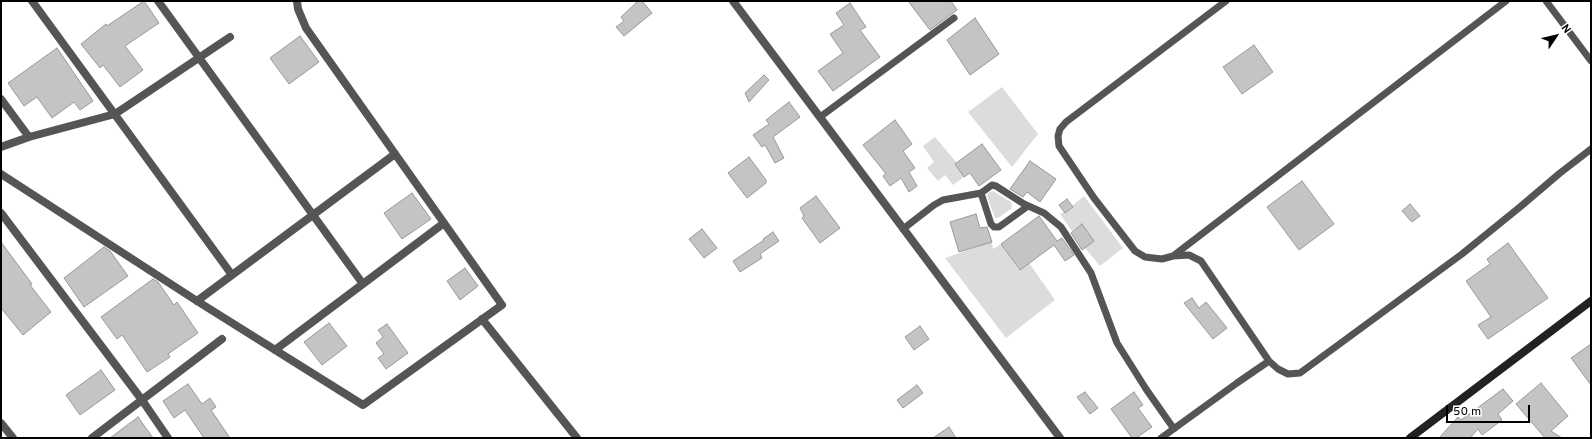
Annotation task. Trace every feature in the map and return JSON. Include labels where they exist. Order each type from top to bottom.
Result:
[{"type":"street","points":[[32,1],[232,275]]},
{"type":"street","points":[[158,1],[363,284]]},
{"type":"street","points":[[1,174],[197,301],[364,405],[502,305],[306,28],[298,9],[297,1]]},
{"type":"street","points":[[733,1],[1060,438]]},
{"type":"street","points":[[1,147],[29,137],[115,114],[230,37]]},
{"type":"street","points":[[1,99],[29,137]]},
{"type":"street","points":[[197,301],[395,154]]},
{"type":"street","points":[[1,214],[142,400],[168,438]]},
{"type":"street","points":[[275,350],[444,223]]},
{"type":"street","points":[[1410,438],[1591,301]]},
{"type":"street","points":[[482,319],[577,438]]},
{"type":"street","points":[[92,438],[222,340]]},
{"type":"street","points":[[1,423],[12,438]]},
{"type":"lane","points":[[1226,1],[1066,122],[1060,129],[1058,136],[1059,146],[1094,198],[1135,251],[1145,257],[1162,259],[1174,256],[1189,255],[1201,261],[1269,361],[1278,369],[1288,374],[1300,373],[1462,254],[1560,173],[1591,150]]},
{"type":"lane","points":[[1174,256],[1506,1]]},
{"type":"lane","points":[[1546,1],[1591,62]]},
{"type":"lane","points":[[820,118],[954,18]]},
{"type":"lane","points":[[903,229],[934,205],[943,200],[981,193],[992,186],[996,186],[1028,206],[1044,213],[1061,227],[1091,273],[1117,344],[1146,390],[1174,428]]},
{"type":"lane","points":[[981,193],[991,224],[994,227],[999,227],[1028,206]]},
{"type":"lane","points":[[1161,438],[1269,361]]},
{"type":"shaded area","points":[[1002,87],[1038,134],[1012,167],[968,112]]},
{"type":"shaded area","points":[[935,137],[957,163],[955,164],[964,177],[953,185],[945,175],[938,181],[927,168],[934,162],[923,146]]},
{"type":"shaded area","points":[[993,191],[1011,202],[1012,205],[1011,209],[998,218],[995,218],[987,196],[989,192]]},
{"type":"shaded area","points":[[1084,196],[1123,248],[1100,266],[1085,248],[1081,225],[1072,231],[1060,214],[1073,208],[1072,206]]},
{"type":"shaded area","points":[[992,242],[993,249],[1001,244],[1019,270],[1029,263],[1055,300],[1006,338],[945,258]]},
{"type":"building","points":[[144,1],[159,23],[125,46],[143,70],[120,87],[103,65],[100,68],[81,44],[106,24],[107,26]]},
{"type":"building","points":[[638,1],[642,1],[652,13],[624,36],[616,27],[624,21],[621,17]]},
{"type":"building","points":[[908,1],[951,1],[957,10],[930,30]]},
{"type":"building","points":[[850,3],[866,27],[860,30],[880,57],[833,91],[818,71],[843,53],[830,34],[844,25],[836,13]]},
{"type":"building","points":[[975,18],[999,54],[970,75],[947,40]]},
{"type":"building","points":[[300,36],[319,62],[289,84],[270,58]]},
{"type":"building","points":[[1254,45],[1273,72],[1242,94],[1223,67]]},
{"type":"building","points":[[57,48],[93,101],[80,110],[74,102],[52,118],[37,97],[24,106],[8,83]]},
{"type":"building","points":[[764,75],[769,80],[749,102],[745,93]]},
{"type":"building","points":[[789,102],[800,117],[773,137],[784,158],[775,163],[765,145],[762,147],[753,135],[769,124],[766,120]]},
{"type":"building","points":[[895,120],[912,144],[903,151],[915,168],[909,172],[917,186],[909,192],[901,178],[890,186],[883,176],[886,174],[863,145]]},
{"type":"building","points":[[982,144],[1001,170],[979,186],[970,173],[964,177],[955,164]]},
{"type":"building","points":[[749,157],[766,180],[766,183],[747,198],[728,173]]},
{"type":"building","points":[[1030,161],[1056,179],[1040,202],[1027,192],[1023,197],[1010,189]]},
{"type":"building","points":[[1302,181],[1334,224],[1299,250],[1267,207]]},
{"type":"building","points":[[412,193],[431,219],[402,239],[384,213]]},
{"type":"building","points":[[816,196],[840,228],[820,243],[802,218],[804,216],[800,208]]},
{"type":"building","points":[[1067,199],[1073,207],[1065,213],[1059,205]]},
{"type":"building","points":[[1410,204],[1420,216],[1412,222],[1402,211]]},
{"type":"building","points":[[976,214],[980,228],[987,227],[992,242],[959,252],[950,222]]},
{"type":"building","points":[[1039,216],[1057,241],[1062,238],[1074,255],[1065,261],[1054,245],[1020,270],[1001,244]]},
{"type":"building","points":[[1082,224],[1094,241],[1082,250],[1071,233]]},
{"type":"building","points":[[702,229],[717,248],[704,258],[689,239]]},
{"type":"building","points":[[773,232],[779,241],[760,254],[762,258],[740,272],[733,261]]},
{"type":"building","points":[[1,242],[32,284],[30,285],[51,312],[23,335],[1,308]]},
{"type":"building","points":[[1508,243],[1548,298],[1488,339],[1478,325],[1491,317],[1466,281],[1490,264],[1487,259]]},
{"type":"building","points":[[104,247],[110,251],[128,276],[84,307],[64,278]]},
{"type":"building","points":[[465,268],[478,286],[460,300],[447,281]]},
{"type":"building","points":[[153,279],[158,282],[174,305],[177,302],[198,333],[168,354],[170,357],[147,372],[122,335],[117,339],[101,317]]},
{"type":"building","points":[[1192,298],[1199,308],[1206,302],[1227,328],[1213,339],[1184,303]]},
{"type":"building","points":[[329,323],[347,346],[322,365],[304,342]]},
{"type":"building","points":[[387,324],[408,353],[386,369],[378,358],[384,354],[376,343],[383,337],[378,330]]},
{"type":"building","points":[[920,326],[929,339],[914,350],[905,337]]},
{"type":"building","points":[[1591,344],[1591,385],[1571,358]]},
{"type":"building","points":[[101,370],[115,390],[80,415],[66,395]]},
{"type":"building","points":[[1541,383],[1568,416],[1551,431],[1562,438],[1545,438],[1516,404]]},
{"type":"building","points":[[188,384],[202,404],[210,398],[216,407],[211,410],[230,438],[204,438],[185,410],[174,418],[163,401]]},
{"type":"building","points":[[917,385],[923,393],[903,408],[897,400]]},
{"type":"building","points":[[1503,389],[1513,401],[1498,414],[1502,420],[1482,435],[1478,429],[1470,438],[1439,438],[1458,417],[1461,420]]},
{"type":"building","points":[[1085,392],[1098,408],[1090,414],[1077,397]]},
{"type":"building","points":[[1134,392],[1143,405],[1138,408],[1152,427],[1136,438],[1132,438],[1111,409]]},
{"type":"building","points":[[138,417],[153,438],[110,438]]},
{"type":"building","points":[[949,427],[956,438],[933,438]]}]
